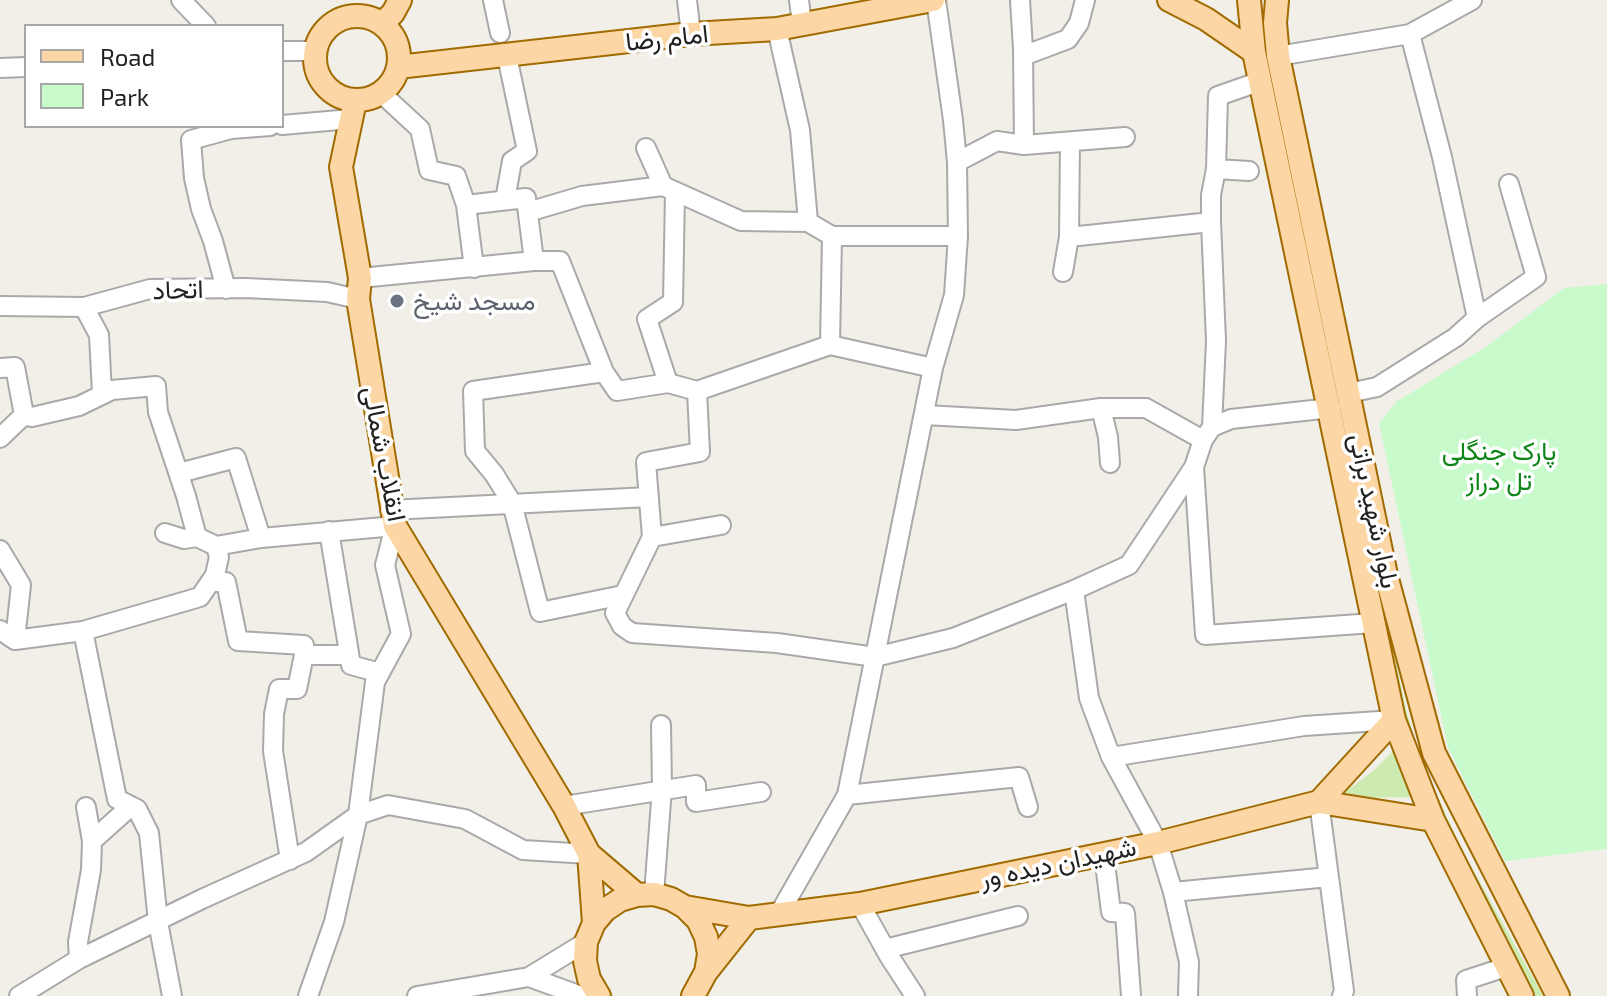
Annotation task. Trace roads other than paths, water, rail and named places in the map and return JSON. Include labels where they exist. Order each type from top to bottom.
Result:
[{"type":"main road","points":[[382,24],[400,0]]},
{"type":"main road","name":"امام رضا","points":[[398,67],[691,34],[777,29],[935,0]]},
{"type":"main road","points":[[1169,0],[1206,19],[1254,52]]},
{"type":"main road","name":"بلوار شهید براتی","points":[[1249,0],[1254,52],[1394,720],[1433,820],[1522,996]]},
{"type":"main road","name":"بلوار شهید براتی","points":[[1277,0],[1275,23],[1278,56],[1386,575],[1434,753],[1558,996]]},
{"type":"main road","points":[[1275,23],[1286,0]]},
{"type":"main road","points":[[360,16],[382,24],[397,45],[398,67],[394,79],[381,93],[353,110],[324,86],[314,61],[316,51],[322,34],[345,17],[360,16]]},
{"type":"main road","name":"انقلاب شمالی","points":[[353,110],[341,167],[392,518],[564,806],[589,854]]},
{"type":"main road","points":[[1319,802],[1394,720]]},
{"type":"main road","name":"شهیدان دیده ور","points":[[589,854],[646,894],[671,899],[685,907],[749,918],[860,904],[1104,855],[1319,802],[1433,820]]},
{"type":"main road","points":[[589,854],[590,933],[585,961],[589,979],[599,996]]},
{"type":"main road","points":[[590,933],[613,905],[646,894]]},
{"type":"main road","points":[[685,907],[698,920],[709,954],[699,988]]},
{"type":"main road","points":[[699,988],[749,918]]},
{"type":"street","points":[[181,0],[204,24]]},
{"type":"street","points":[[493,0],[500,33]]},
{"type":"street","points":[[687,0],[691,34]]},
{"type":"street","points":[[799,0],[802,24]]},
{"type":"street","points":[[779,914],[847,795],[933,368],[954,295],[958,236],[957,162],[935,0]]},
{"type":"street","points":[[1020,0],[1024,145]]},
{"type":"street","points":[[1023,56],[1068,39],[1079,23],[1085,0]]},
{"type":"street","points":[[1278,56],[1410,34],[1472,0]]},
{"type":"street","points":[[777,29],[800,130],[808,222]]},
{"type":"street","points":[[1410,34],[1442,157],[1477,318]]},
{"type":"street","points":[[284,51],[316,51]]},
{"type":"street","points":[[505,200],[512,161],[527,151],[507,56]]},
{"type":"street","points":[[0,68],[24,67]]},
{"type":"street","points":[[697,391],[700,452],[646,462],[652,537],[615,613],[622,626],[632,633],[762,642],[875,657],[953,638],[1129,565],[1194,467],[1208,434],[1216,341],[1211,195],[1216,169],[1218,96],[1261,81]]},
{"type":"street","points":[[381,93],[420,129],[429,170],[456,176],[466,205],[474,268]]},
{"type":"street","points":[[284,125],[353,110]]},
{"type":"street","points":[[226,289],[201,209],[194,178],[191,140],[244,128]]},
{"type":"street","points":[[957,162],[997,141],[1024,145],[1125,137]]},
{"type":"street","points":[[1063,272],[1069,237],[1070,142]]},
{"type":"street","points":[[646,148],[669,189],[673,302],[647,319],[668,383]]},
{"type":"street","points":[[1216,169],[1249,171]]},
{"type":"street","points":[[1349,393],[1377,387],[1456,337],[1477,318],[1536,277],[1509,184]]},
{"type":"street","points":[[528,212],[582,196],[669,189],[741,221],[808,222],[832,236],[958,236]]},
{"type":"street","points":[[466,205],[526,198],[534,261],[560,261],[604,372],[617,391],[668,383],[697,391],[830,345],[933,368]]},
{"type":"street","points":[[1069,237],[1211,222]]},
{"type":"street","points":[[830,345],[832,236]]},
{"type":"street","name":"اتحاد","points":[[0,306],[84,307],[150,289],[327,292],[534,261]]},
{"type":"street","points":[[84,307],[99,335],[102,393]]},
{"type":"street","points":[[0,368],[15,367],[24,415]]},
{"type":"street","points":[[604,372],[473,391],[475,451],[512,503],[540,612],[623,595]]},
{"type":"street","points":[[24,415],[32,417],[79,406],[112,390],[156,386],[158,412],[197,537]]},
{"type":"street","points":[[925,415],[1016,420],[1101,408],[1146,408],[1208,434]]},
{"type":"street","points":[[1101,408],[1110,463]]},
{"type":"street","points":[[1208,434],[1231,419],[1331,408]]},
{"type":"street","points":[[0,438],[24,415]]},
{"type":"street","points":[[179,473],[236,458],[261,538]]},
{"type":"street","points":[[1194,467],[1205,635],[1373,623]]},
{"type":"street","points":[[165,533],[184,539],[197,537],[216,546],[329,531],[392,518],[512,503],[649,497]]},
{"type":"street","points":[[308,996],[334,922],[358,815],[375,682],[401,634],[385,565],[392,518]]},
{"type":"street","points":[[652,537],[721,525]]},
{"type":"street","points":[[329,531],[351,665],[380,673]]},
{"type":"street","points":[[0,550],[21,585],[7,635],[83,631],[200,597],[215,575],[219,557],[216,546]]},
{"type":"street","points":[[210,582],[226,582],[238,641],[304,645],[297,689],[279,689],[274,714],[273,751],[290,860]]},
{"type":"street","points":[[1074,590],[1089,698],[1111,757],[1158,843],[1189,962],[1188,996]]},
{"type":"street","points":[[83,631],[117,799],[137,809],[149,833],[158,922],[172,996]]},
{"type":"street","points":[[304,655],[349,655]]},
{"type":"street","points":[[1111,757],[1304,726],[1394,720]]},
{"type":"street","points":[[646,894],[662,788],[661,725]]},
{"type":"street","points":[[847,795],[1019,777],[1028,807]]},
{"type":"street","points":[[564,806],[696,785],[696,802],[761,792]]},
{"type":"street","points":[[1319,802],[1344,991],[1342,996]]},
{"type":"street","points":[[19,996],[79,959],[290,860],[358,815],[388,805],[465,819],[523,850],[589,854]]},
{"type":"street","points":[[92,841],[131,806]]},
{"type":"street","points":[[79,959],[78,942],[91,870],[92,841],[86,807]]},
{"type":"street","points":[[1104,855],[1111,912],[1125,913],[1131,996]]},
{"type":"street","points":[[1173,892],[1329,877]]},
{"type":"street","points":[[860,904],[915,996]]},
{"type":"street","points":[[885,949],[1018,916]]},
{"type":"street","points":[[417,996],[476,991],[529,977],[590,933]]},
{"type":"street","points":[[1467,996],[1466,980],[1506,967]]},
{"type":"street","points":[[529,977],[581,996]]},
{"type":"place","name":"مسجد شیخ","points":[[397,301]]},
{"type":"park label","name":"پارک جنگلی تل دراز","points":[[1499,466]]}]
